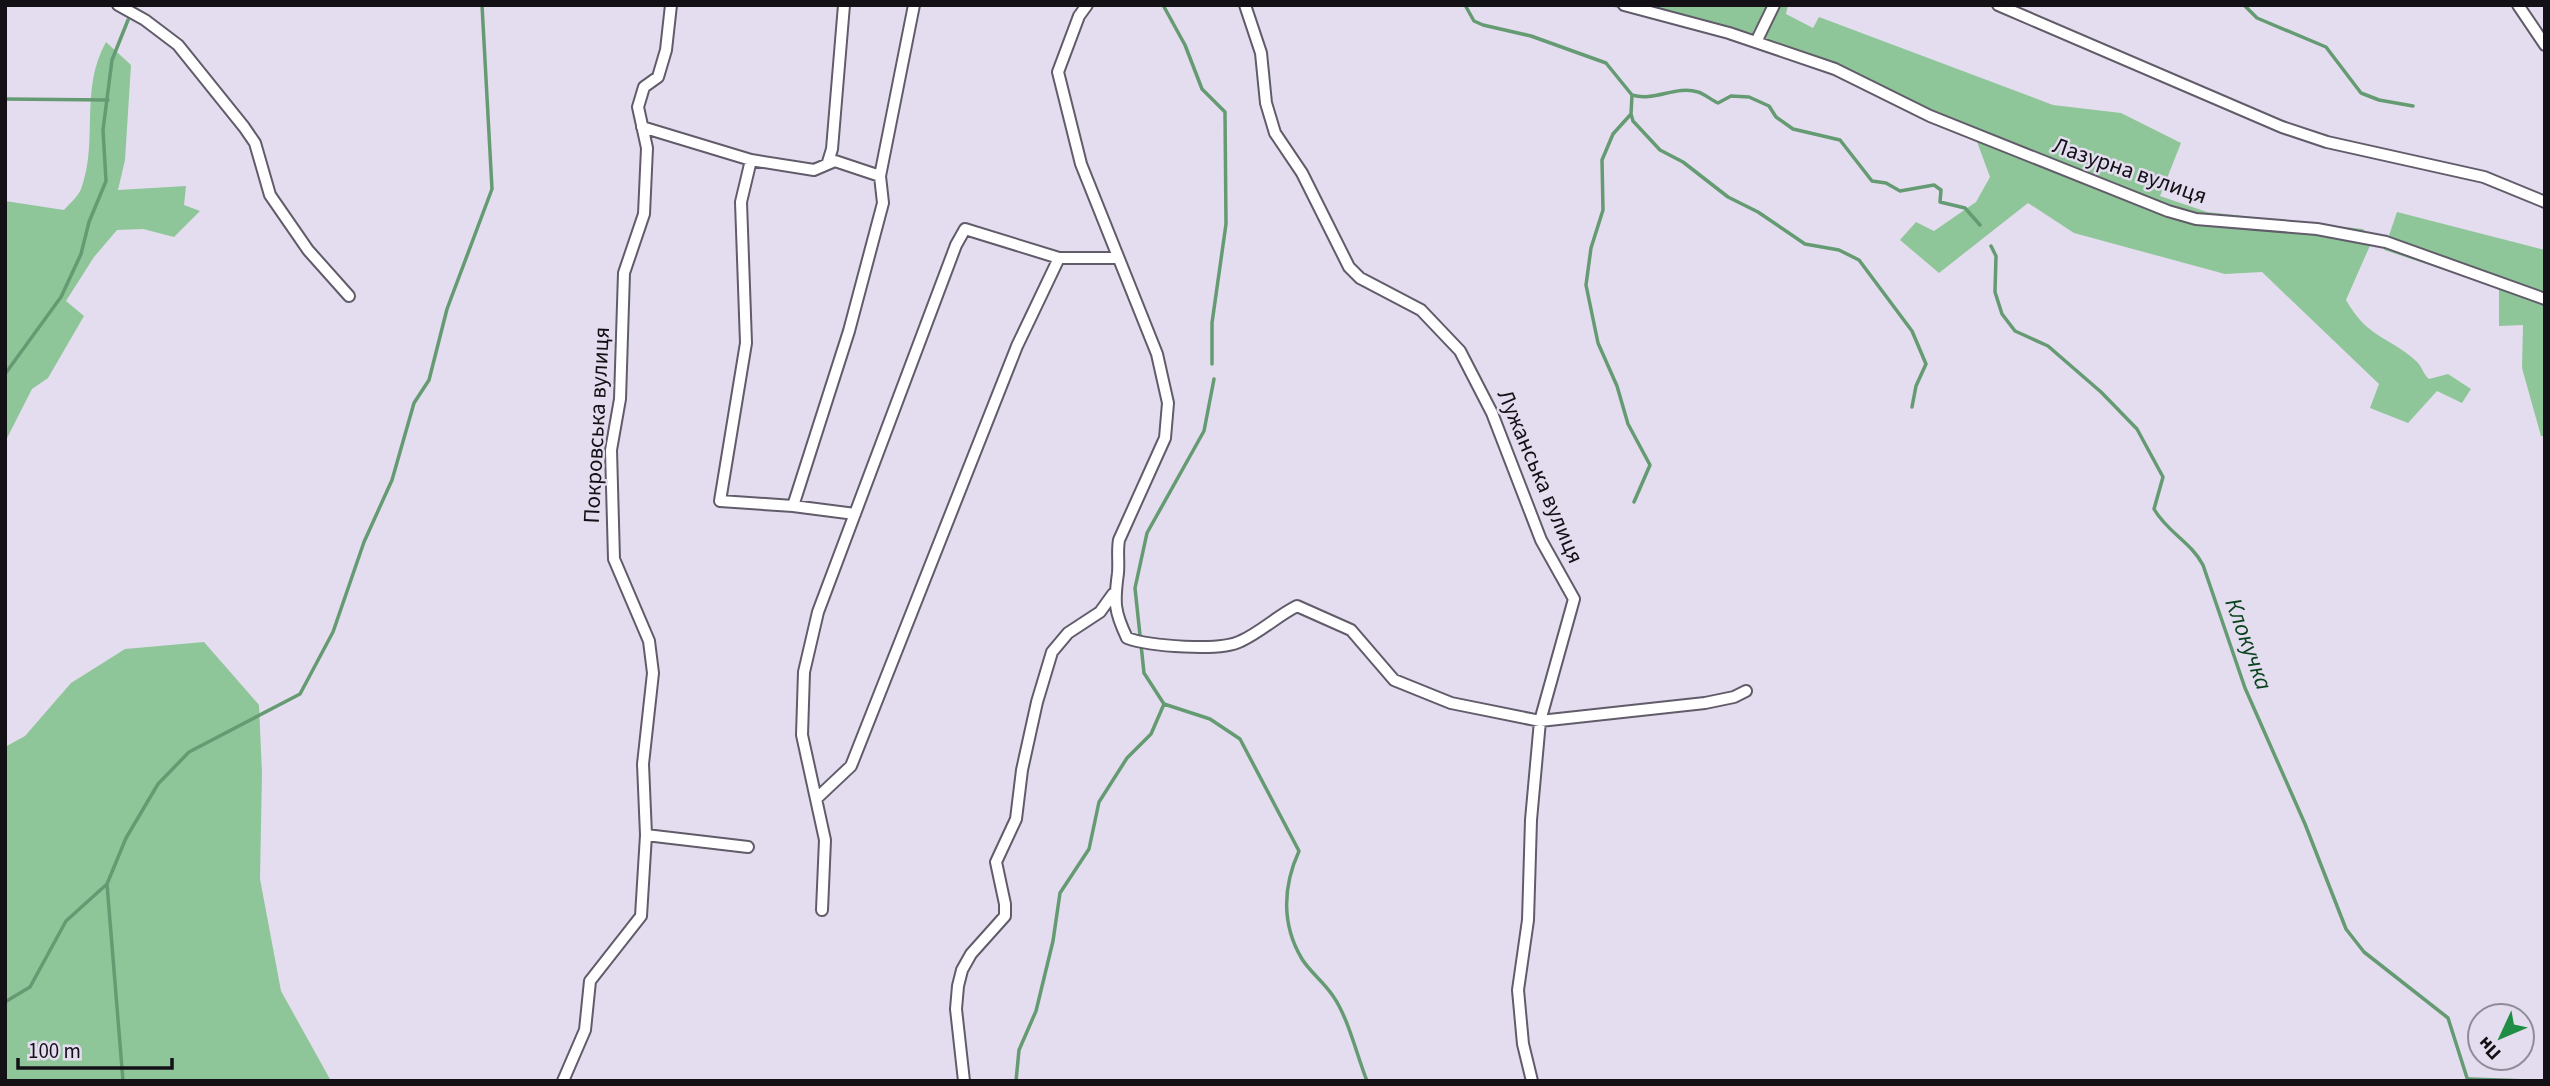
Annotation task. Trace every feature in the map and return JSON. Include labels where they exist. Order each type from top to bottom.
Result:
[{"type":"street","points":[[118,5],[145,19],[178,46],[244,127],[255,143],[270,195],[308,250],[349,296]]},
{"type":"street","name":"Покровська вулиця","points":[[563,1081],[585,1030],[590,981],[641,916],[646,835],[643,764],[653,673],[649,640],[614,559],[611,450],[620,399],[624,273],[643,214],[647,148],[638,107],[644,87],[658,76],[666,50],[671,5]]},
{"type":"street","points":[[828,162],[832,149],[844,5]]},
{"type":"street","points":[[793,506],[849,331],[883,203],[880,176],[914,5]]},
{"type":"street","points":[[1087,5],[1079,16],[1058,72],[1081,164],[1116,258],[1157,354],[1168,403],[1165,438],[1119,540],[1113,594],[1116,616],[1126,638],[1141,643],[1181,646],[1238,643],[1297,606],[1351,630],[1394,680],[1451,703],[1540,721],[1706,703],[1734,697],[1746,691]]},
{"type":"street","name":"Лужанська вулиця","points":[[1245,5],[1261,53],[1266,103],[1275,133],[1302,173],[1349,267],[1360,278],[1421,310],[1460,351],[1492,412],[1541,540],[1574,599],[1540,721],[1531,820],[1528,920],[1518,990],[1524,1044],[1532,1081]]},
{"type":"street","name":"Лазурна вулиця","points":[[1624,5],[1756,42],[1835,69],[1921,112],[2168,211],[2196,219],[2317,229],[2386,242],[2545,299]]},
{"type":"street","points":[[1756,42],[1774,5]]},
{"type":"street","points":[[1998,5],[2272,123],[2326,142],[2484,177],[2545,202]]},
{"type":"street","points":[[2518,5],[2545,45]]},
{"type":"street","points":[[642,127],[751,160],[814,170],[835,161],[880,176]]},
{"type":"street","points":[[751,160],[741,202],[746,343],[720,501],[855,514]]},
{"type":"street","points":[[822,910],[825,840],[802,735],[804,672],[818,612],[956,245],[965,229],[1059,258],[1116,258]]},
{"type":"street","points":[[816,799],[851,766],[1017,346],[1059,258]]},
{"type":"street","points":[[964,1081],[956,1009],[958,986],[962,970],[971,954],[1005,916],[996,862],[1016,820],[1022,770],[1037,702],[1052,652],[1068,632],[1100,612],[1113,594]]},
{"type":"street","points":[[646,835],[748,847]]},
{"type":"green space","points":[[1605,5],[1788,5],[1786,14],[1813,28],[1819,17],[2053,105],[2121,113],[2181,143],[2160,196],[2207,212],[2363,229],[2372,241],[2346,300],[2354,313],[2371,330],[2416,361],[2429,379],[2448,374],[2471,389],[2462,403],[2437,391],[2408,423],[2370,408],[2379,384],[2262,272],[2225,274],[2074,233],[2028,203],[1939,273],[1900,240],[1916,222],[1934,231],[1976,202],[1990,177],[1976,139],[1804,60],[1728,34]]},
{"type":"green space","points":[[106,42],[131,65],[125,160],[118,190],[186,186],[184,205],[200,211],[174,237],[143,229],[117,230],[94,257],[66,301],[84,316],[48,378],[32,389],[5,442],[5,201],[64,210],[80,192],[89,153],[93,78]]},
{"type":"green space","points":[[2397,212],[2545,250],[2545,436],[2541,436],[2522,368],[2523,325],[2499,326],[2499,288],[2384,250]]},
{"type":"green space","points":[[204,642],[259,705],[262,773],[260,879],[281,991],[331,1081],[5,1081],[5,747],[25,736],[71,683],[125,649]]},
{"type":"waterway","points":[[123,1081],[107,884],[126,838],[158,784],[189,752],[300,694],[333,632],[364,542],[392,480],[414,403],[429,380],[447,309],[492,189],[482,5]]},
{"type":"waterway","points":[[1163,5],[1185,45],[1202,89],[1225,112],[1226,224],[1212,323],[1212,364]]},
{"type":"waterway","name":"Клокучка","points":[[1465,5],[1474,21],[1483,25],[1531,36],[1606,63],[1632,95],[1640,97],[1690,90],[1718,103],[1731,96],[1749,97],[1769,106],[1776,117],[1793,129],[1840,140],[1872,181],[1886,183],[1900,191],[1934,185],[1941,190],[1940,202],[1965,208],[1980,225]]},
{"type":"waterway","points":[[2244,5],[2257,18],[2326,47],[2361,93],[2379,100],[2413,106]]},
{"type":"waterway","points":[[5,374],[61,297],[81,254],[89,222],[106,181],[103,130],[112,60],[128,20]]},
{"type":"waterway","points":[[1632,95],[1631,114],[1613,134],[1602,160],[1603,210],[1591,248],[1586,285],[1598,343],[1617,386],[1628,424],[1650,465],[1634,502]]},
{"type":"waterway","points":[[5,99],[108,100]]},
{"type":"waterway","points":[[1631,114],[1633,121],[1660,150],[1683,162],[1728,197],[1758,212],[1805,244],[1839,250],[1859,260],[1912,331],[1926,364],[1916,386],[1912,407]]},
{"type":"waterway","name":"Клокучка","points":[[1991,246],[1996,256],[1995,292],[2002,314],[2015,331],[2048,346],[2101,392],[2137,429],[2163,477],[2154,509],[2203,565],[2245,688],[2305,824],[2346,929],[2364,952],[2448,1018],[2468,1081]]},
{"type":"waterway","points":[[1214,379],[1204,431],[1147,533],[1135,588],[1144,673],[1164,704],[1210,719],[1240,739],[1299,851],[1287,891],[1288,919],[1295,946],[1305,964],[1338,1005],[1367,1081]]},
{"type":"waterway","points":[[1016,1081],[1019,1050],[1036,1011],[1053,941],[1060,893],[1089,849],[1099,802],[1127,758],[1151,734],[1164,704]]},
{"type":"waterway","points":[[5,1002],[30,987],[66,921],[107,884]]},
{"type":"waterway","points":[[2469,1079],[2529,1081]]}]
